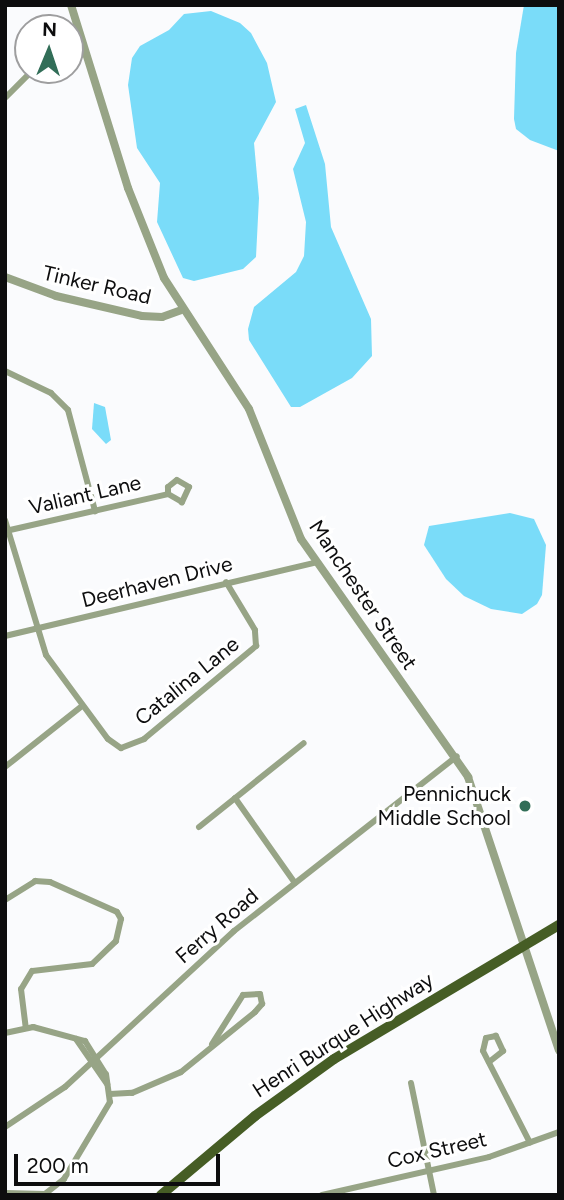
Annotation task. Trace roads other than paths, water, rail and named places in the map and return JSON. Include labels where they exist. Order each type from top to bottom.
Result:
[{"type":"main road","name":"Henri Burque Highway","points":[[161,1195],[314,1073],[559,925]]},
{"type":"street","name":"Manchester Street","points":[[84,51],[144,234],[181,310],[249,409],[292,520],[317,562],[457,757],[483,815],[558,1047]]},
{"type":"street","points":[[5,98],[19,84]]},
{"type":"street","name":"Tinker Road","points":[[5,277],[56,296],[142,316],[163,317],[181,310]]},
{"type":"street","points":[[5,371],[51,393],[68,410],[95,511]]},
{"type":"street","name":"Valiant Lane","points":[[10,530],[168,494]]},
{"type":"street","name":"Catalina Lane","points":[[5,520],[10,530],[35,629],[54,669],[113,745],[130,747],[251,652],[258,638],[255,629],[226,583]]},
{"type":"street","name":"Deerhaven Drive","points":[[5,636],[317,562]]},
{"type":"street","points":[[5,767],[82,706]]},
{"type":"street","points":[[199,827],[304,743]]},
{"type":"street","name":"Ferry Road","points":[[5,1127],[58,1092],[234,931],[457,757]]},
{"type":"street","points":[[235,798],[295,883]]},
{"type":"street","points":[[5,900],[35,881],[50,882],[117,912],[121,919],[116,941],[92,964],[32,971],[22,989],[26,1027]]},
{"type":"street","points":[[110,1094],[132,1093],[172,1076],[255,1012],[262,1004],[260,994],[243,995],[212,1044]]},
{"type":"street","points":[[5,1033],[26,1027],[76,1039],[98,1055],[110,1094],[106,1113],[74,1168],[45,1194],[5,1192]]},
{"type":"street","points":[[76,1039],[107,1084]]},
{"type":"street","points":[[489,1062],[530,1143]]},
{"type":"street","points":[[411,1083],[434,1195]]},
{"type":"street","name":"Cox Street","points":[[322,1195],[430,1170],[530,1143],[559,1132]]},
{"type":"water","points":[[524,5],[559,5],[559,151],[530,140],[516,129],[516,53]]},
{"type":"water","points":[[211,11],[240,23],[251,33],[267,63],[276,102],[254,143],[259,198],[256,257],[243,269],[194,281],[183,278],[157,222],[160,183],[137,148],[128,85],[132,58],[140,46],[169,30],[184,14]]},
{"type":"water","points":[[306,105],[325,164],[331,227],[371,319],[372,356],[352,378],[300,407],[291,407],[249,340],[248,329],[254,307],[296,272],[304,256],[306,222],[293,169],[305,143],[295,109]]},
{"type":"water","points":[[94,403],[105,407],[111,440],[106,444],[92,429]]},
{"type":"water","points":[[510,513],[534,519],[546,545],[542,595],[537,604],[522,614],[491,609],[464,596],[446,579],[424,545],[429,526]]},
{"type":"place","name":"Pennichuck Middle School","points":[[525,806]]}]
